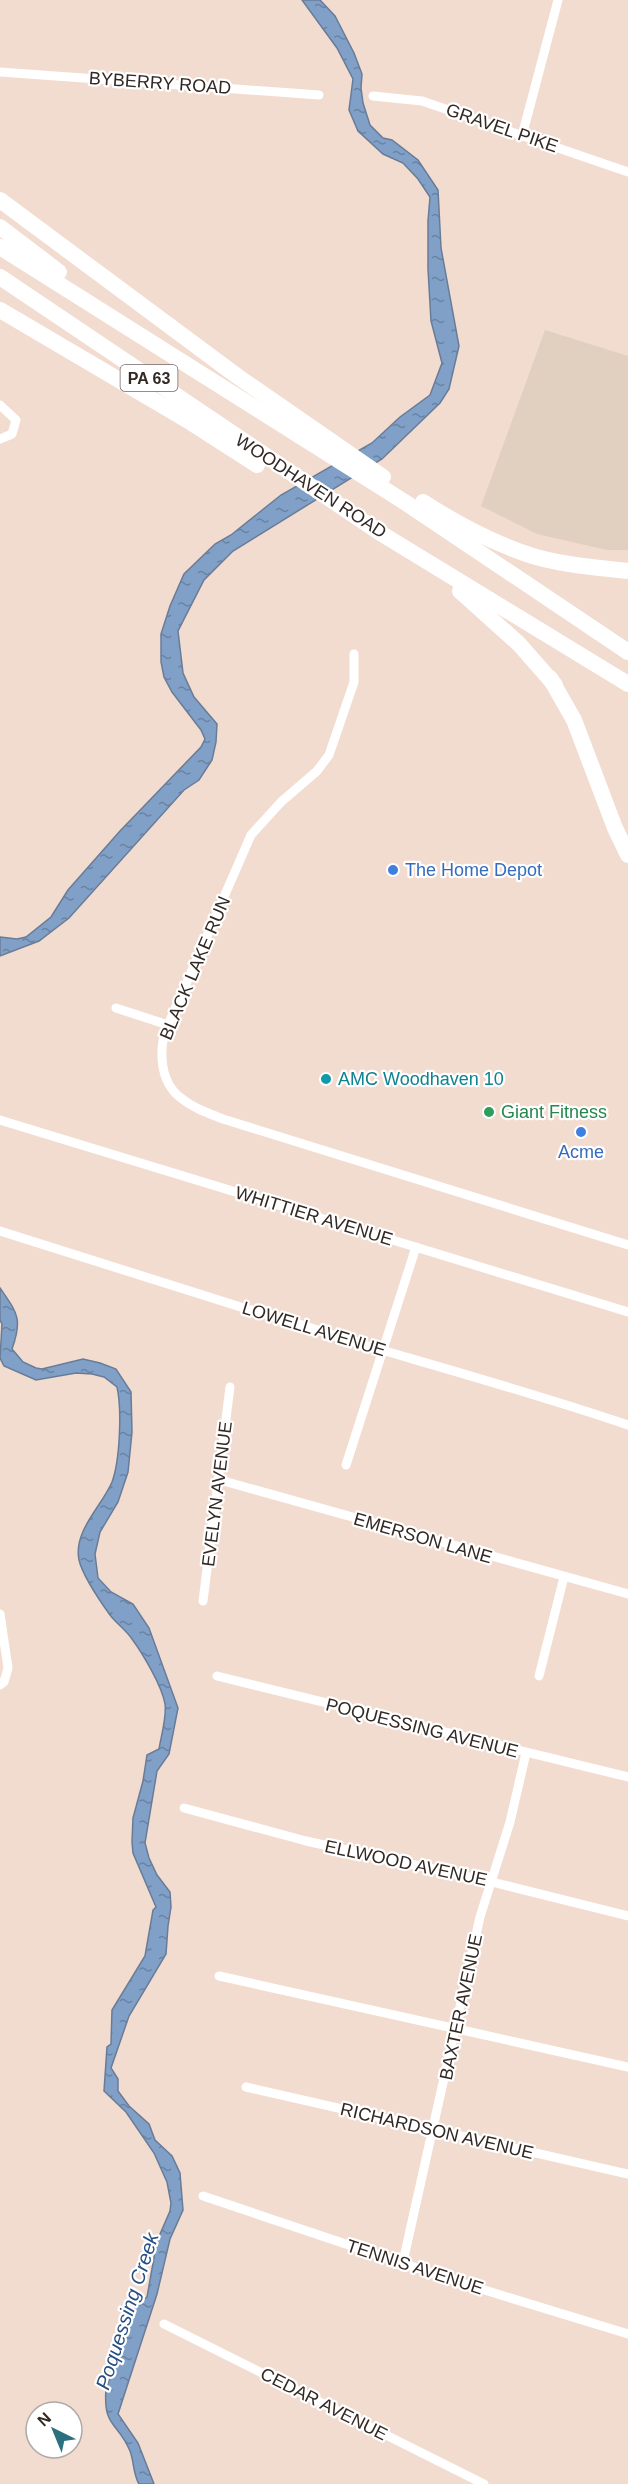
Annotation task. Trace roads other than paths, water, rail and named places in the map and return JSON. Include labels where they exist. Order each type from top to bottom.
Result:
[{"type":"highway","points":[[0,200],[338,454]]},
{"type":"highway","points":[[0,227],[156,344]]},
{"type":"highway","name":"WOODHAVEN ROAD","points":[[0,246],[338,454],[403,501],[628,652]]},
{"type":"highway","name":"WOODHAVEN ROAD","points":[[0,277],[294,483],[628,684]]},
{"type":"highway","points":[[0,310],[294,483]]},
{"type":"highway","points":[[365,472],[482,535],[536,557],[628,573]]},
{"type":"highway","points":[[323,501],[457,589],[491,616],[555,685]]},
{"type":"highway","points":[[403,501],[492,547],[520,558],[571,572],[628,573]]},
{"type":"highway","points":[[382,534],[484,604],[520,638],[555,685],[578,729],[615,828],[628,855]]},
{"type":"street","points":[[522,136],[558,0]]},
{"type":"street","name":"BYBERRY ROAD","points":[[0,72],[319,95]]},
{"type":"street","name":"GRAVEL PIKE","points":[[373,96],[422,101],[628,172]]},
{"type":"street","points":[[0,405],[16,420],[12,434],[0,439]]},
{"type":"street","name":"BLACK LAKE RUN","points":[[354,654],[354,682],[329,755],[317,771],[280,802],[251,835],[163,1035],[161,1060],[168,1080],[178,1097],[197,1109],[222,1119],[628,1245]]},
{"type":"street","points":[[116,1008],[168,1025]]},
{"type":"street","name":"WHITTIER AVENUE","points":[[0,1120],[628,1312]]},
{"type":"street","name":"LOWELL AVENUE","points":[[0,1231],[628,1425]]},
{"type":"street","points":[[346,1465],[416,1247]]},
{"type":"street","name":"EVELYN AVENUE","points":[[203,1601],[230,1386]]},
{"type":"street","name":"EMERSON LANE","points":[[220,1480],[628,1594]]},
{"type":"street","points":[[539,1676],[564,1577]]},
{"type":"street","points":[[0,1614],[8,1668],[4,1682],[0,1685]]},
{"type":"street","name":"POQUESSING AVENUE","points":[[217,1676],[628,1777]]},
{"type":"street","name":"BAXTER AVENUE","points":[[403,2262],[457,2029],[480,1917],[492,1882],[526,1753]]},
{"type":"street","name":"ELLWOOD AVENUE","points":[[184,1808],[306,1841],[492,1882],[628,1916]]},
{"type":"street","points":[[219,1976],[628,2067]]},
{"type":"street","name":"RICHARDSON AVENUE","points":[[246,2087],[628,2174]]},
{"type":"street","name":"TENNIS AVENUE","points":[[203,2196],[468,2285],[628,2334]]},
{"type":"street","name":"CEDAR AVENUE","points":[[164,2324],[484,2484]]},
{"type":"water","points":[[302,0],[320,0],[335,16],[362,74],[363,103],[370,125],[383,138],[392,140],[418,160],[438,190],[441,248],[459,346],[449,389],[440,403],[382,459],[233,551],[204,580],[178,631],[183,673],[194,697],[217,724],[212,760],[199,780],[184,790],[69,918],[39,941],[0,956],[0,937],[17,939],[26,937],[51,917],[68,890],[120,831],[201,747],[205,739],[201,730],[172,692],[164,677],[161,662],[161,634],[184,574],[215,544],[231,535],[281,495],[372,443],[400,417],[430,395],[442,363],[431,321],[428,269],[430,197],[403,163],[383,154],[358,131],[349,110],[353,79],[337,48]]},
{"type":"water","points":[[0,1288],[16,1316],[18,1323],[12,1349],[23,1362],[42,1369],[83,1359],[100,1363],[116,1369],[131,1392],[132,1432],[128,1472],[118,1502],[100,1532],[95,1554],[98,1578],[111,1592],[133,1604],[149,1628],[178,1708],[169,1754],[157,1771],[145,1843],[157,1875],[170,1892],[171,1907],[166,1954],[129,2016],[111,2068],[118,2079],[118,2091],[129,2106],[149,2124],[155,2140],[172,2156],[180,2173],[183,2210],[170,2239],[157,2294],[118,2414],[138,2443],[154,2484],[139,2484],[130,2451],[109,2418],[106,2389],[136,2305],[147,2297],[157,2241],[170,2211],[171,2203],[167,2182],[154,2153],[126,2112],[104,2091],[107,2047],[111,2044],[112,2010],[145,1956],[153,1910],[156,1907],[133,1853],[133,1818],[147,1755],[159,1749],[165,1721],[165,1704],[160,1688],[146,1661],[130,1636],[110,1615],[97,1596],[79,1560],[78,1549],[84,1529],[115,1473],[119,1435],[117,1387],[104,1377],[92,1374],[76,1373],[36,1380],[4,1366],[0,1358],[2,1324]]},
{"type":"place","name":"The Home Depot","points":[[393,870]]},
{"type":"place","name":"AMC Woodhaven 10","points":[[326,1079]]},
{"type":"place","name":"Giant Fitness","points":[[489,1112]]},
{"type":"place","name":"Acme","points":[[581,1132]]},
{"type":"water label","name":"Poquessing Creek","points":[[127,2311]]}]
